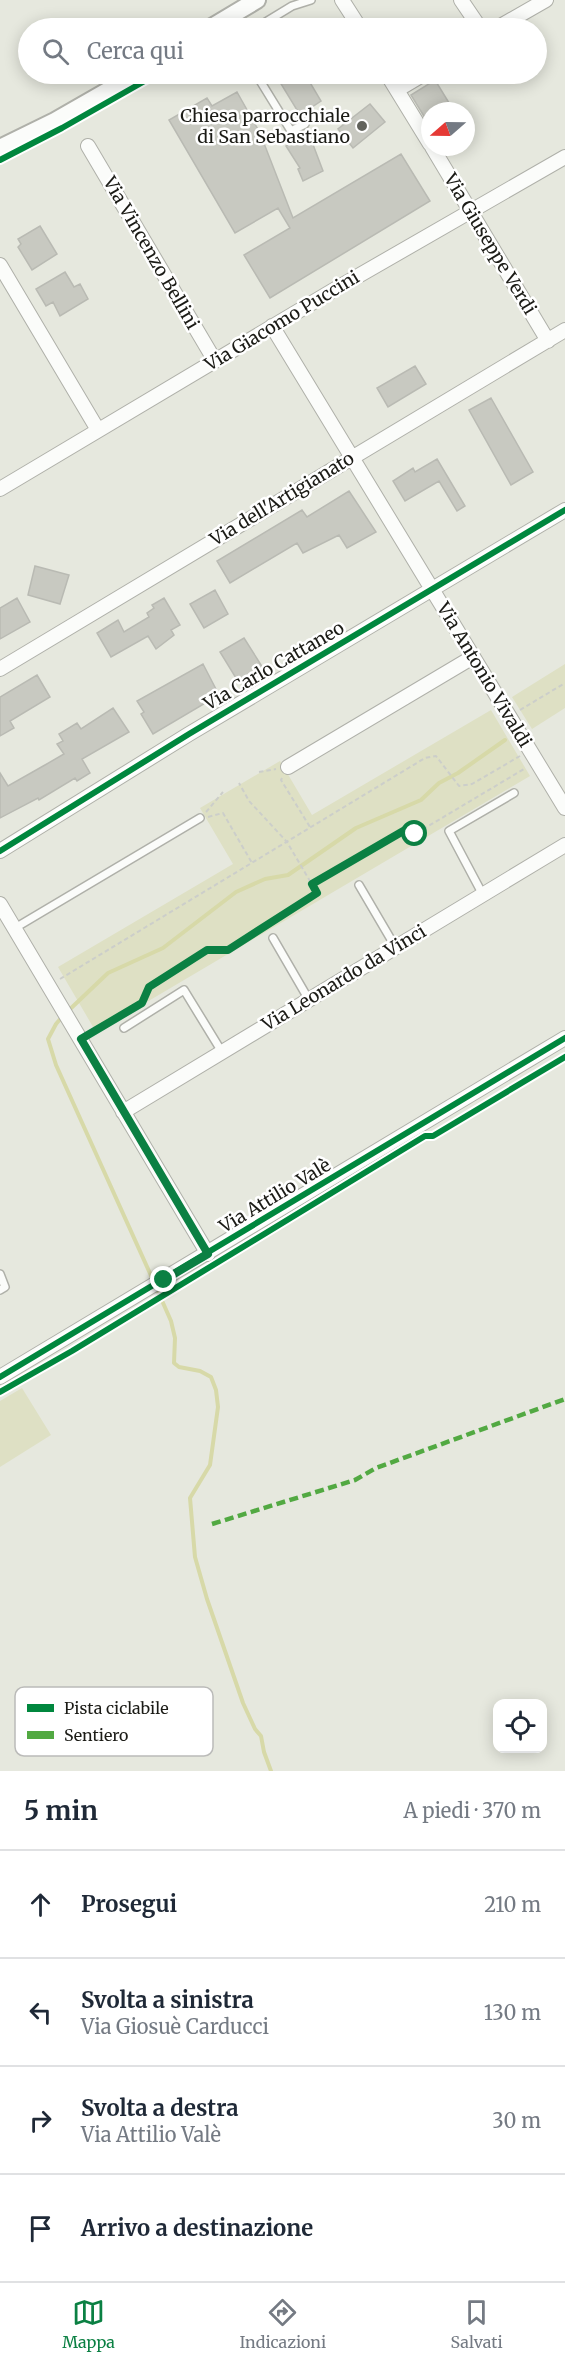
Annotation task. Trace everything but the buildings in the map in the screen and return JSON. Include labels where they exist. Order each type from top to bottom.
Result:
[{"type":"street","points":[[227,18],[257,0]]},
{"type":"street","points":[[342,0],[354,18]]},
{"type":"street","points":[[461,0],[473,18]]},
{"type":"street","points":[[514,18],[546,0]]},
{"type":"street","points":[[0,148],[55,121],[120,84]]},
{"type":"street","name":"Via Giuseppe Verdi","points":[[393,84],[421,130]]},
{"type":"street","points":[[397,90],[407,84]]},
{"type":"street","name":"Via Vincenzo Bellini","points":[[88,146],[215,361]]},
{"type":"street","name":"Via Giuseppe Verdi","points":[[437,156],[548,341]]},
{"type":"street","name":"Via Giacomo Puccini","points":[[0,489],[273,326],[565,157]]},
{"type":"street","points":[[0,265],[98,430]]},
{"type":"street","name":"Via Antonio Vivaldi","points":[[273,326],[565,808]]},
{"type":"street","name":"Via dell'Artigianato","points":[[0,669],[565,330]]},
{"type":"street","name":"Via Carlo Cattaneo","points":[[0,851],[189,734],[565,510]]},
{"type":"street","points":[[288,767],[473,657]]},
{"type":"street","name":"Via Leonardo da Vinci","points":[[123,1112],[565,845]]},
{"type":"street","points":[[0,904],[208,1254]]},
{"type":"street","name":"Via Attilio Valè","points":[[0,1377],[565,1038]]},
{"type":"lane","points":[[272,18],[292,6],[311,0]]},
{"type":"lane","points":[[262,84],[291,130],[305,124]]},
{"type":"lane","points":[[483,894],[449,831],[514,793]]},
{"type":"lane","points":[[15,928],[200,819]]},
{"type":"lane","points":[[359,885],[396,948]]},
{"type":"lane","points":[[273,938],[309,1000]]},
{"type":"lane","points":[[124,1028],[184,990],[222,1052]]},
{"type":"lane","points":[[0,1274],[5,1287],[0,1290]]},
{"type":"path","points":[[509,717],[565,683]]},
{"type":"path","points":[[50,985],[425,758],[435,756],[459,786],[472,784],[533,756]]},
{"type":"path","points":[[312,884],[405,830],[415,834],[533,756]]},
{"type":"path","points":[[259,772],[288,767]]},
{"type":"path","points":[[288,767],[281,780],[310,828]]},
{"type":"path","points":[[81,1039],[142,1003],[149,987],[207,950],[228,950],[317,893],[287,842],[249,801],[239,783]]},
{"type":"path","points":[[200,819],[223,792]]},
{"type":"path","points":[[200,819],[223,813],[252,863]]},
{"type":"green space","points":[[565,664],[565,708],[532,729],[512,697]]},
{"type":"green space","points":[[491,710],[530,776],[96,1032],[58,967],[233,864],[200,808],[280,761],[312,815]]},
{"type":"green space","points":[[22,1388],[51,1435],[0,1467],[0,1401]]},
{"type":"waterway","points":[[67,1012],[108,973],[163,948],[236,892],[265,879],[288,875],[356,828],[421,800],[439,783],[458,773],[505,740]]},
{"type":"waterway","points":[[62,1017],[48,1039],[56,1065],[153,1280]]},
{"type":"waterway","points":[[156,1287],[171,1321],[175,1338],[174,1363],[179,1367],[200,1371],[211,1377],[216,1390],[218,1407],[210,1465],[190,1498],[195,1557],[243,1703],[255,1729],[261,1736],[271,1771]]},
{"type":"marked path","points":[[212,1524],[355,1480],[376,1468],[565,1399]]},
{"type":"cycle path","points":[[0,160],[139,84]]},
{"type":"cycle path","points":[[0,851],[189,734],[565,510]]},
{"type":"cycle path","points":[[0,1377],[565,1038]]},
{"type":"cycle path","points":[[0,1392],[72,1351],[425,1136],[433,1136],[565,1057]]},
{"type":"place","name":"Chiesa parrocchiale di San Sebastiano","points":[[362,126]]},
{"type":"route","points":[[164,1280],[208,1254],[81,1039],[142,1003],[149,987],[207,950],[228,950],[317,893],[312,884],[405,830],[415,834]]}]
